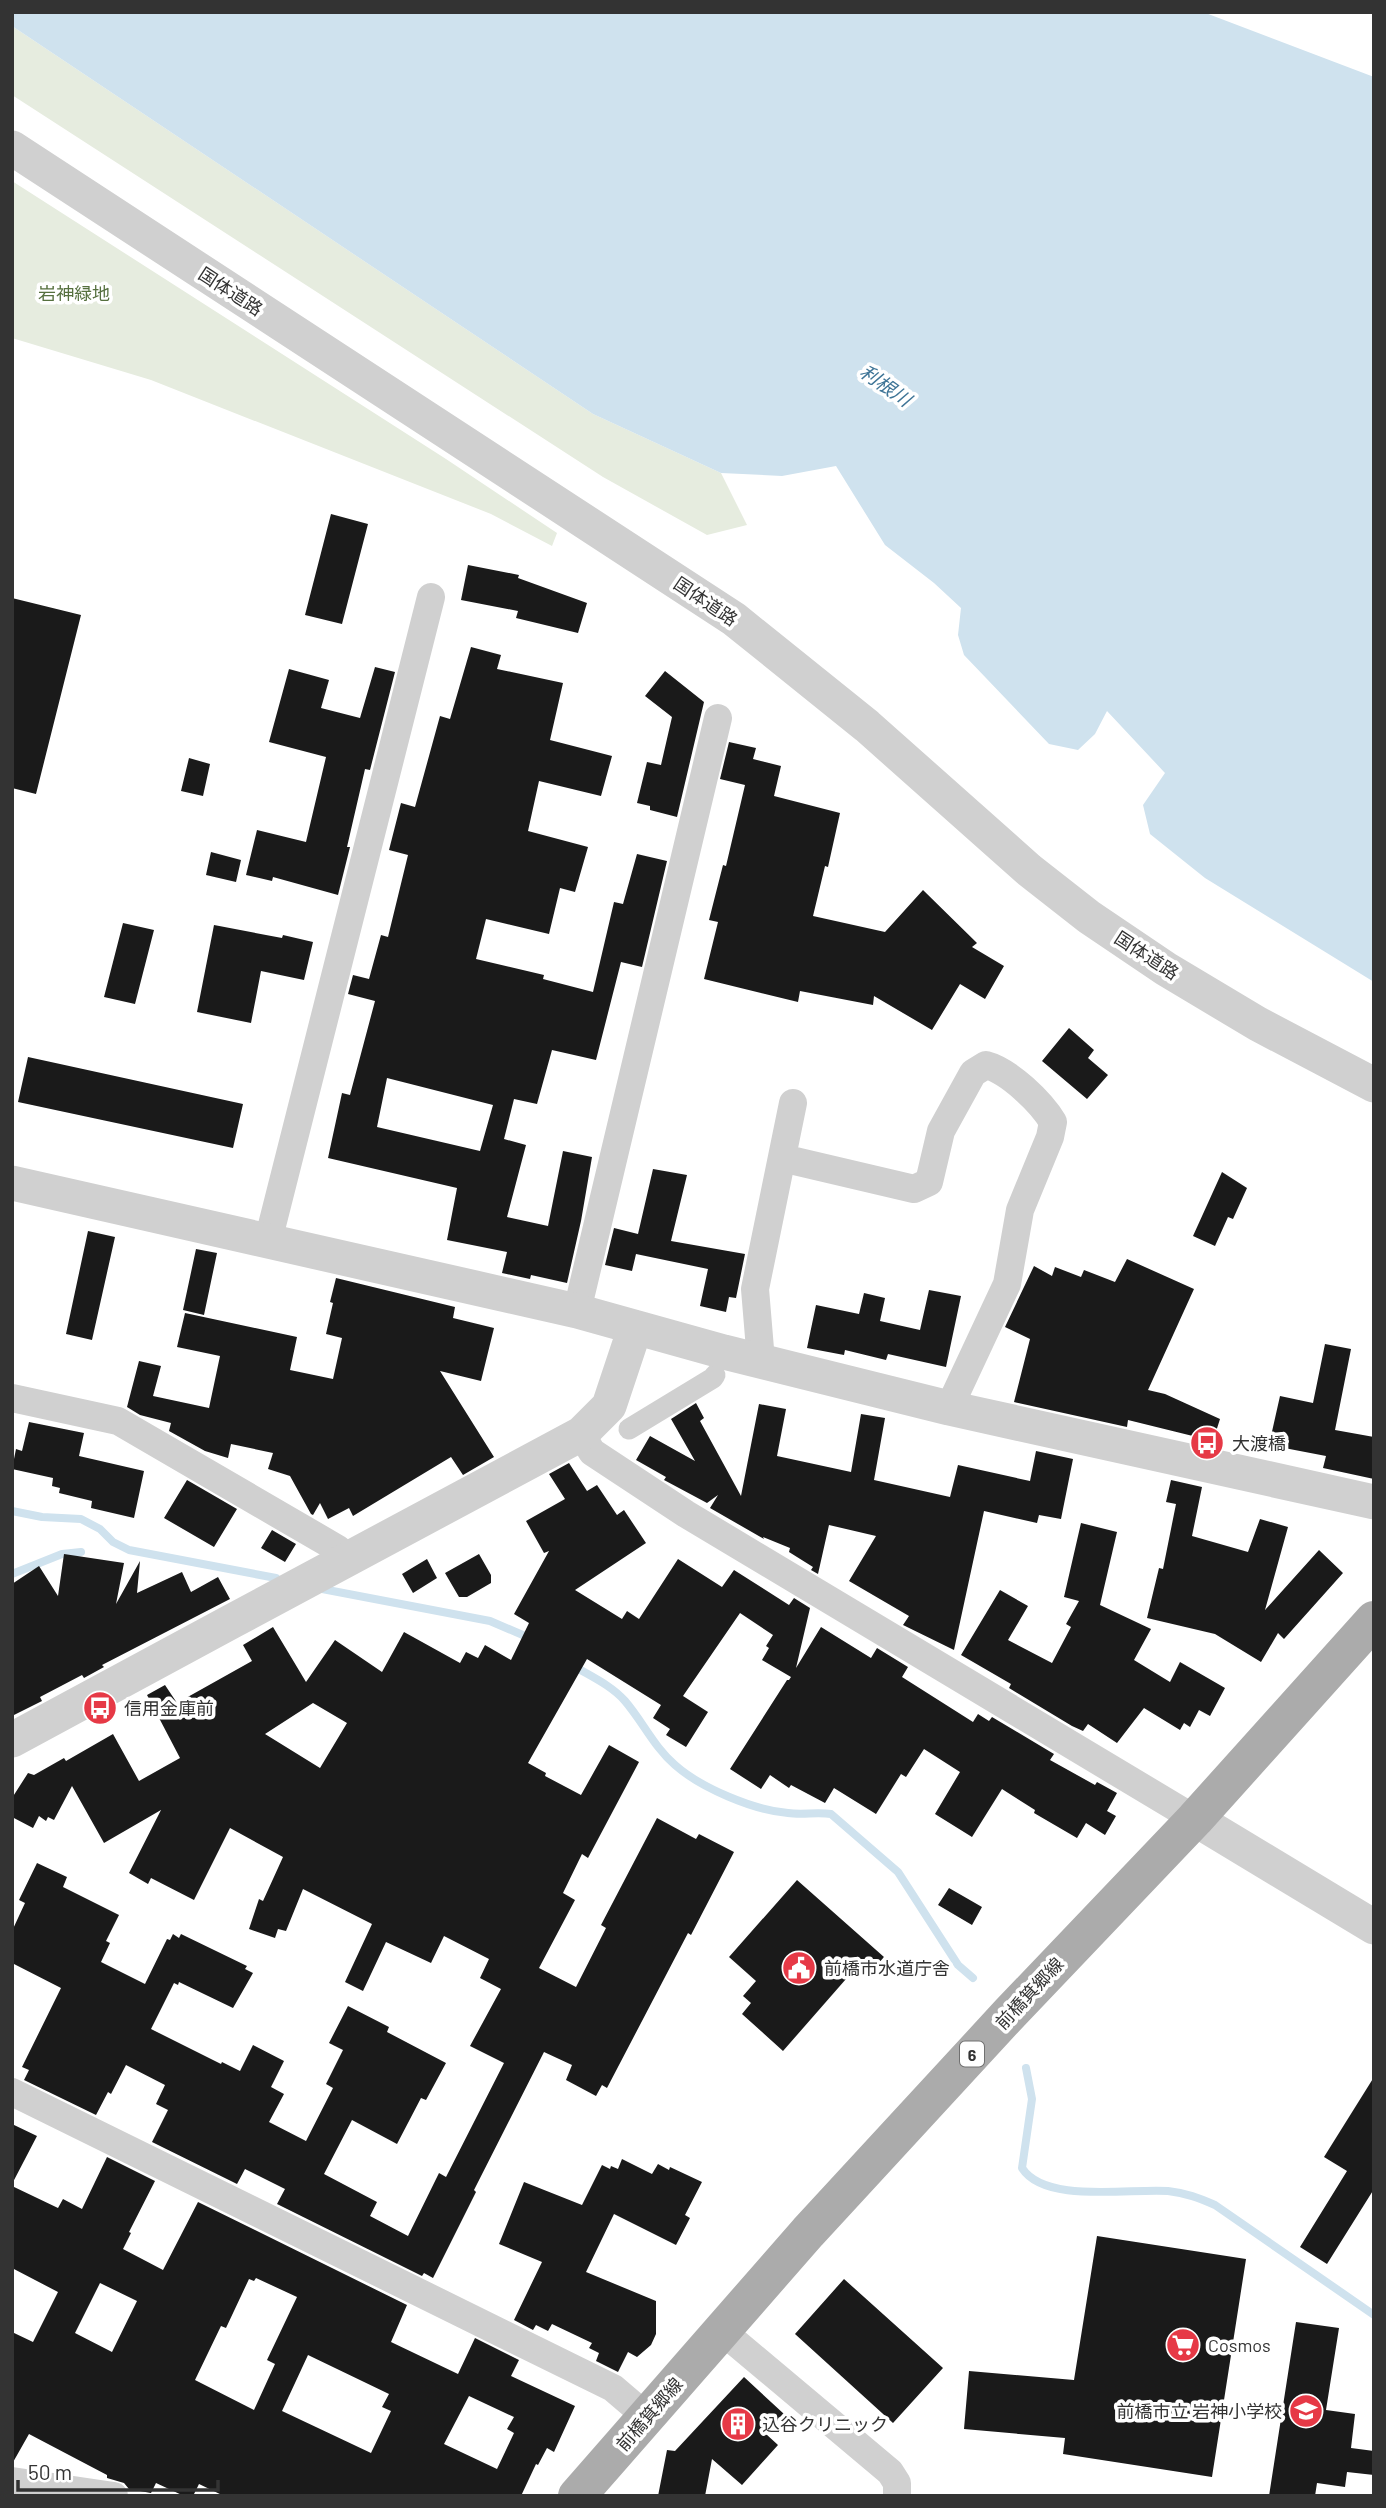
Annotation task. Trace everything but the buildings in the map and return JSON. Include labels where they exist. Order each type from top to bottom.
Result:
[{"type":"main road","name":"前橋箕郷線","points":[[577,2496],[808,2232],[1000,2023],[1195,1819],[1374,1620]]},
{"type":"street","name":"国体道路","points":[[12,148],[734,619],[867,726],[1029,870],[1089,917],[1166,969],[1258,1024],[1374,1085]]},
{"type":"street","points":[[268,1241],[431,597]]},
{"type":"street","points":[[577,1311],[718,718]]},
{"type":"street","points":[[782,1158],[914,1189],[929,1182],[941,1130],[973,1073],[986,1065],[1000,1069],[1046,1110],[1053,1122],[1050,1137],[1020,1210],[1007,1284],[949,1408]]},
{"type":"street","points":[[761,1361],[755,1289],[793,1103]]},
{"type":"street","points":[[12,1183],[577,1311],[949,1408],[1374,1502]]},
{"type":"street","points":[[12,1740],[282,1592],[582,1434],[609,1406],[635,1328]]},
{"type":"street","points":[[629,1429],[715,1375]]},
{"type":"street","points":[[12,1398],[118,1420],[338,1549],[347,1560]]},
{"type":"street","points":[[582,1434],[592,1452],[687,1514],[1374,1927]]},
{"type":"street","points":[[12,2092],[613,2388],[647,2417]]},
{"type":"street","points":[[722,2330],[890,2472],[897,2483],[897,2496]]},
{"type":"street","points":[[12,2481],[114,2496]]},
{"type":"green space","points":[[12,26],[593,414],[721,473],[747,525],[707,535],[603,477],[12,95]]},
{"type":"green space","name":"岩神緑地","points":[[12,181],[557,533],[552,546],[491,514],[151,380],[12,338]]},
{"type":"water","name":"利根川","points":[[12,12],[1203,12],[1374,77],[1374,982],[1205,878],[1150,834],[1143,805],[1165,773],[1107,711],[1095,734],[1078,750],[1049,744],[964,655],[958,635],[961,608],[885,545],[836,466],[782,476],[721,473],[593,414],[12,26]]},
{"type":"waterway","points":[[12,1511],[42,1517],[81,1519],[129,1550],[276,1578]]},
{"type":"waterway","points":[[12,1574],[62,1554],[81,1552]]},
{"type":"waterway","points":[[317,1588],[490,1621],[532,1639]]},
{"type":"waterway","points":[[572,1665],[619,1695],[668,1758],[699,1782],[744,1803],[774,1811],[831,1814],[898,1872],[958,1965],[973,1978]]},
{"type":"waterway","points":[[1026,2068],[1032,2099],[1022,2168],[1033,2179],[1068,2190],[1168,2191],[1203,2200],[1215,2205],[1374,2315]]},
{"type":"place","name":"大渡橋","points":[[1207,1443]]},
{"type":"place","name":"信用金庫前","points":[[100,1708]]},
{"type":"place","name":"前橋市水道庁舎","points":[[799,1968]]},
{"type":"place","name":"Cosmos","points":[[1183,2345]]},
{"type":"place","name":"前橋市立 岩神小学校","points":[[1306,2411]]},
{"type":"place","name":"込谷クリニック","points":[[738,2424]]}]
